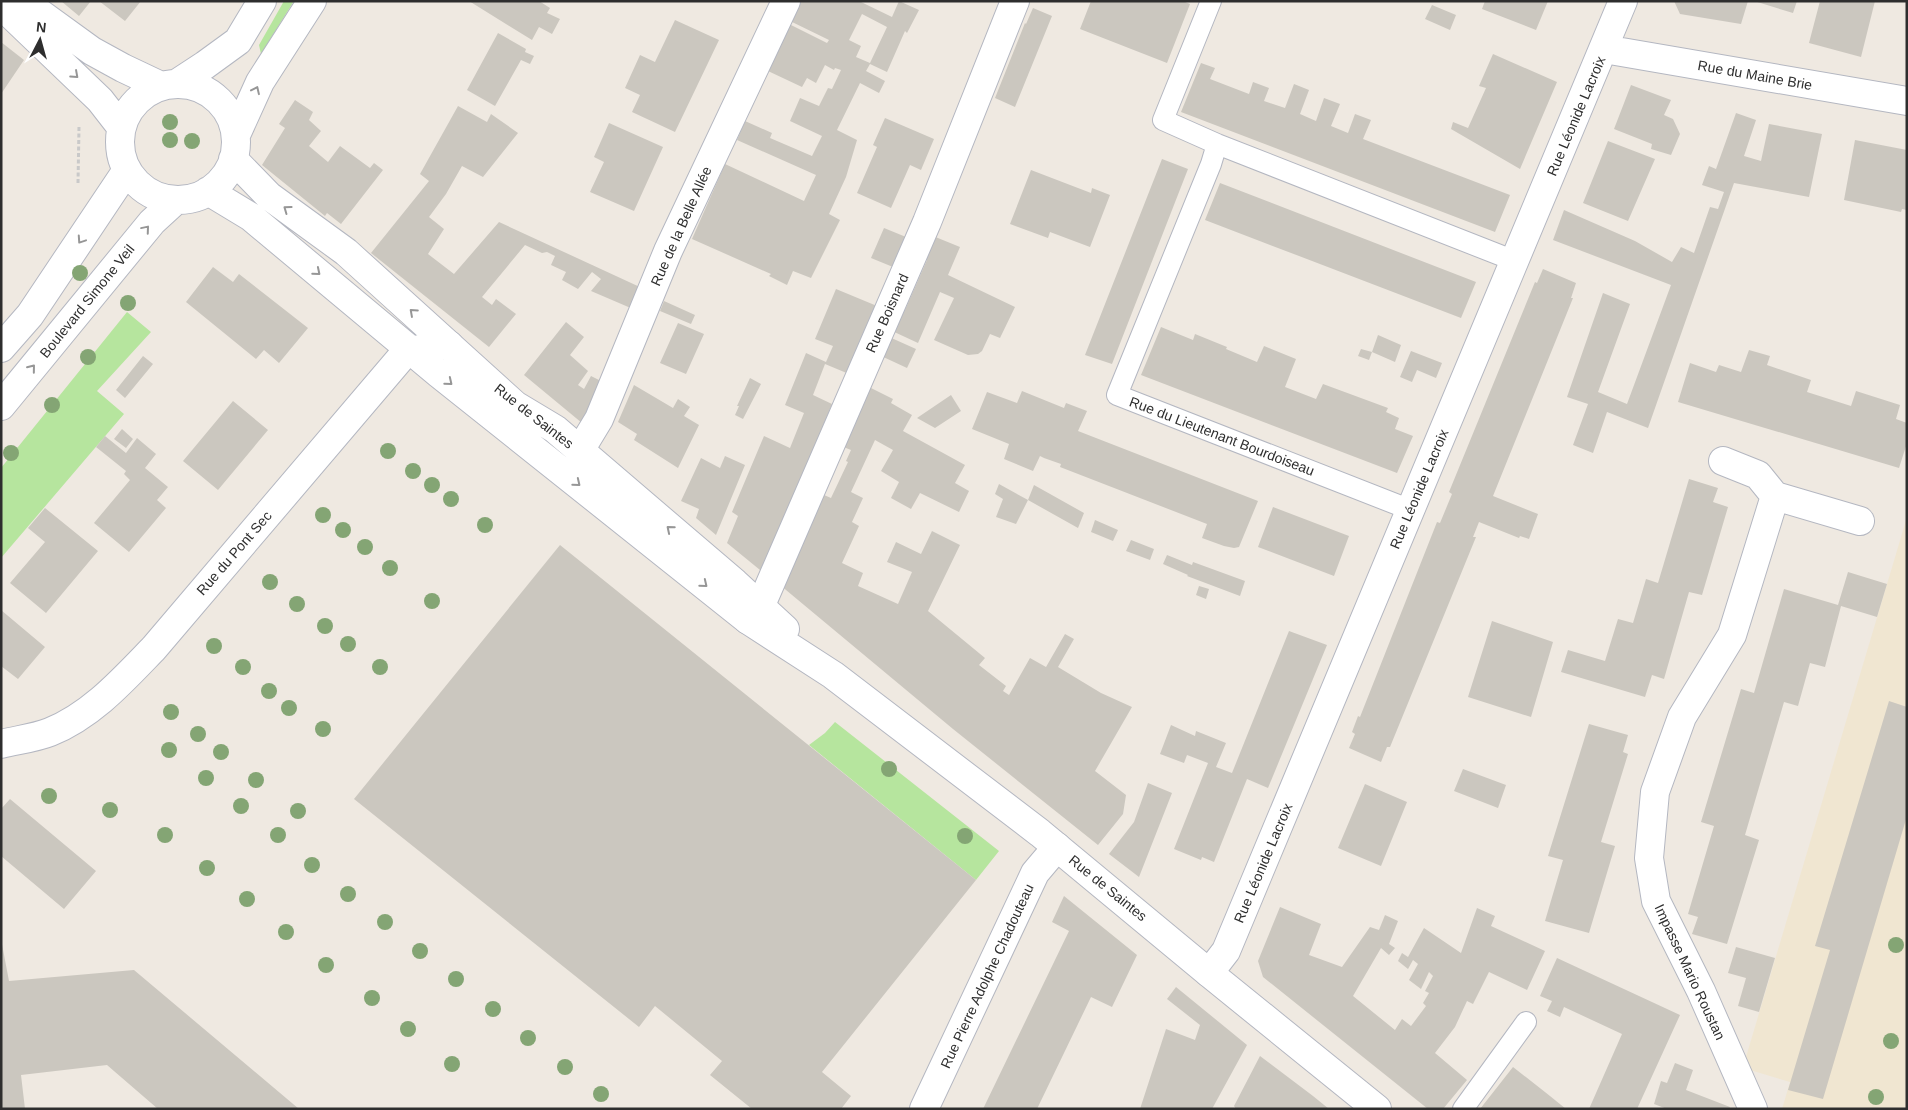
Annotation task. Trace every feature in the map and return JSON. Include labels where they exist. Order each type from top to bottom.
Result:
[{"type":"street","points":[[23,1],[92,51],[122,68],[168,85],[193,86],[209,93],[222,104],[231,118],[235,147]]},
{"type":"street","points":[[262,1],[238,40],[205,65],[168,85],[144,95],[130,109],[121,127],[121,156],[126,170],[148,192],[161,198],[176,200],[193,198],[219,183],[228,172],[235,147],[260,82],[312,1]]},
{"type":"street","name":"Rue de la Belle Allée","points":[[579,452],[599,419],[668,251],[786,1]]},
{"type":"street","name":"Rue Boisnard","points":[[754,613],[927,222],[1014,1]]},
{"type":"street","name":"Rue Léonide Lacroix","points":[[1209,974],[1226,951],[1623,1]]},
{"type":"street","points":[[1,5],[100,100],[121,127]]},
{"type":"street","name":"Rue du Maine Brie","points":[[1604,49],[1907,101]]},
{"type":"street","name":"Rue de Saintes","points":[[235,147],[269,196],[346,252],[515,405],[555,429],[754,613]]},
{"type":"street","points":[[1,348],[30,315],[126,170]]},
{"type":"street","name":"Rue de Saintes","points":[[208,191],[251,217],[412,350],[1057,847],[1209,974],[1377,1109]]},
{"type":"street","name":"Boulevard Simone Veil","points":[[1,406],[152,222],[176,200]]},
{"type":"street","points":[[412,350],[449,345]]},
{"type":"street","name":"Rue du Pont Sec","points":[[1,744],[50,732],[86,712],[121,683],[154,648],[401,358],[412,350]]},
{"type":"street","points":[[1723,462],[1758,475],[1775,496],[1860,521]]},
{"type":"street","name":"Impasse Mario Roustan","points":[[1753,1109],[1701,991],[1656,901],[1649,858],[1654,792],[1682,717],[1732,635],[1775,496]]},
{"type":"street","name":"Rue Pierre Adolphe Chadouteau","points":[[924,1109],[1035,873],[1057,847]]},
{"type":"lane","points":[[1211,1],[1163,120],[1217,144],[1515,261]]},
{"type":"lane","name":"Rue du Lieutenant Bourdoiseau","points":[[1217,144],[1211,164],[1117,396],[1411,510]]},
{"type":"lane","points":[[1463,1109],[1526,1022]]},
{"type":"path","points":[[78,192],[79,126]]},
{"type":"shaded area","points":[[1907,517],[1907,1109],[1782,1109],[1790,1082],[1750,1070],[1746,1057]]},
{"type":"green space","points":[[284,1],[294,1],[261,54],[259,45]]},
{"type":"green space","points":[[127,312],[151,332],[97,391],[124,414],[1,558],[1,468]]},
{"type":"green space","points":[[835,722],[999,851],[976,880],[809,745],[825,733]]},
{"type":"building","points":[[61,1],[91,1],[79,16]]},
{"type":"building","points":[[99,1],[141,1],[125,21]]},
{"type":"building","points":[[469,1],[539,1],[550,8],[547,13],[560,19],[552,34],[539,27],[532,40]]},
{"type":"building","points":[[800,1],[859,1],[892,17],[899,1],[919,10],[907,33],[905,31],[887,72],[870,64],[866,71],[885,81],[879,93],[860,83],[837,130],[857,140],[846,177],[829,214],[840,220],[811,278],[793,271],[787,285],[769,276],[771,274],[692,239],[725,164],[804,201],[816,175],[737,140],[745,121],[772,133],[770,138],[812,156],[822,136],[790,121],[800,98],[819,106],[828,88],[832,89],[841,70],[835,68],[834,70],[825,65],[816,83],[807,78],[802,87],[768,71],[789,24],[827,43],[829,40],[790,21]],"holes":[[[862,14],[887,27],[870,63],[856,57],[861,46],[849,40]]]},
{"type":"building","points":[[1091,1],[1183,1],[1190,4],[1167,63],[1080,29]]},
{"type":"building","points":[[1485,1],[1548,1],[1536,30],[1482,9]]},
{"type":"building","points":[[1674,1],[1748,1],[1741,24],[1680,14]]},
{"type":"building","points":[[1754,1],[1797,1],[1793,13]]},
{"type":"building","points":[[1820,1],[1875,1],[1861,57],[1809,43]]},
{"type":"building","points":[[1432,5],[1456,15],[1450,30],[1425,19]]},
{"type":"building","points":[[1033,8],[1052,16],[1015,107],[995,98],[1025,23]]},
{"type":"building","points":[[675,20],[719,40],[675,132],[632,112],[640,95],[625,88],[640,55],[655,62]]},
{"type":"building","points":[[498,33],[526,49],[525,52],[534,56],[530,64],[521,60],[495,106],[467,90]]},
{"type":"building","points":[[1,42],[24,60],[1,94]]},
{"type":"building","points":[[1493,54],[1557,82],[1520,169],[1451,129],[1453,122],[1468,128],[1486,88],[1479,86]]},
{"type":"building","points":[[1201,63],[1215,68],[1210,79],[1249,94],[1253,82],[1269,88],[1264,101],[1285,108],[1294,84],[1309,90],[1300,114],[1316,121],[1324,98],[1340,104],[1331,126],[1348,133],[1355,114],[1371,120],[1363,139],[1510,195],[1495,232],[1181,112]]},
{"type":"building","points":[[1631,85],[1671,100],[1664,115],[1673,119],[1680,134],[1671,155],[1651,149],[1652,144],[1614,129]]},
{"type":"building","points":[[295,100],[313,112],[309,120],[321,131],[309,146],[328,162],[340,146],[370,168],[374,163],[383,170],[341,224],[327,213],[325,216],[262,165],[285,128],[279,124]]},
{"type":"building","points":[[458,106],[487,122],[491,114],[518,133],[483,177],[462,166],[446,194],[429,217],[444,229],[428,254],[454,274],[499,222],[642,288],[633,309],[591,291],[601,279],[592,272],[578,289],[562,280],[566,272],[551,265],[555,256],[547,252],[542,253],[525,245],[482,297],[492,305],[496,299],[516,314],[489,347],[371,253],[429,181],[420,174]]},
{"type":"building","points":[[1736,113],[1756,120],[1744,156],[1761,161],[1769,124],[1822,134],[1809,197],[1734,183],[1648,428],[1607,412],[1593,453],[1573,445],[1588,404],[1567,397],[1603,293],[1630,304],[1598,392],[1627,404],[1671,285],[1553,240],[1564,210],[1635,241],[1672,262],[1681,247],[1694,253],[1710,207],[1718,209],[1724,192],[1702,185],[1709,166],[1716,169]]},
{"type":"building","points":[[885,118],[934,139],[921,170],[910,165],[891,208],[857,193],[877,147],[873,145]]},
{"type":"building","points":[[609,123],[663,147],[634,211],[590,192],[604,162],[594,157]]},
{"type":"building","points":[[1855,140],[1907,150],[1907,210],[1902,209],[1901,212],[1844,200]]},
{"type":"building","points":[[1608,141],[1655,159],[1628,221],[1583,203]]},
{"type":"building","points":[[1162,159],[1188,169],[1112,364],[1085,355]]},
{"type":"building","points":[[1031,170],[1091,193],[1092,188],[1110,195],[1090,247],[1050,232],[1048,238],[1010,224]]},
{"type":"building","points":[[1220,183],[1476,282],[1461,318],[1205,220]]},
{"type":"building","points":[[884,228],[906,237],[893,267],[871,258]]},
{"type":"building","points":[[933,236],[960,247],[948,275],[1015,307],[1000,338],[990,334],[982,351],[978,354],[968,355],[934,340],[954,298],[940,292],[918,343],[890,330],[900,309],[905,310],[927,260],[924,258]]},
{"type":"building","points":[[213,267],[233,282],[239,274],[308,328],[279,363],[264,350],[256,359],[186,302]]},
{"type":"building","points":[[1543,269],[1576,283],[1571,298],[1573,298],[1493,496],[1538,514],[1529,539],[1520,536],[1519,538],[1479,522],[1473,537],[1476,537],[1390,747],[1387,747],[1381,762],[1349,748],[1355,734],[1352,732],[1358,716],[1360,717],[1437,522],[1440,523],[1452,494],[1449,492],[1535,282],[1537,283]]},
{"type":"building","points":[[836,289],[877,306],[849,374],[825,364],[813,395],[832,404],[781,531],[766,575],[727,543],[738,516],[732,512],[764,436],[790,448],[804,413],[785,405],[806,353],[826,362],[833,346],[815,339]]},
{"type":"building","points":[[664,301],[695,315],[691,324],[660,311]]},
{"type":"building","points":[[566,322],[584,337],[570,355],[588,371],[578,385],[584,389],[591,376],[601,381],[582,423],[524,375]]},
{"type":"building","points":[[678,323],[704,334],[686,374],[660,363]]},
{"type":"building","points":[[1161,327],[1193,340],[1195,334],[1257,362],[1264,346],[1296,359],[1285,387],[1316,399],[1323,384],[1388,408],[1386,412],[1399,418],[1395,429],[1413,436],[1397,473],[1141,375]]},
{"type":"building","points":[[1378,335],[1401,345],[1395,362],[1372,352]]},
{"type":"building","points":[[887,336],[916,349],[907,368],[879,355]]},
{"type":"building","points":[[1361,349],[1372,352],[1369,360],[1358,356]]},
{"type":"building","points":[[1749,350],[1770,356],[1767,365],[1811,380],[1807,392],[1851,406],[1856,391],[1900,405],[1896,419],[1907,423],[1907,443],[1899,468],[1678,402],[1690,363],[1716,372],[1719,365],[1741,372]]},
{"type":"building","points":[[1411,351],[1442,363],[1436,378],[1417,370],[1412,382],[1400,377]]},
{"type":"building","points":[[143,356],[153,364],[125,398],[116,390]]},
{"type":"building","points":[[750,378],[761,384],[743,419],[735,415],[739,406],[737,406]]},
{"type":"building","points":[[634,385],[673,408],[678,399],[690,407],[684,416],[699,425],[678,468],[634,440],[637,434],[618,422]]},
{"type":"building","points":[[867,386],[893,399],[891,403],[912,415],[903,431],[965,465],[955,483],[969,491],[959,512],[920,493],[911,509],[891,498],[899,482],[881,471],[893,450],[875,440],[851,492],[863,498],[852,522],[859,526],[842,563],[863,573],[858,586],[898,604],[912,572],[887,562],[896,542],[921,554],[932,531],[960,545],[928,611],[985,658],[979,665],[1006,686],[1003,691],[1009,695],[1030,658],[1046,667],[1065,634],[1074,639],[1058,667],[1101,693],[1132,707],[1095,771],[1126,795],[1123,814],[1098,845],[953,729],[780,585],[807,524],[811,525],[824,495],[831,498],[848,462],[846,461],[851,450],[841,446]]},
{"type":"building","points":[[1022,391],[1064,408],[1066,403],[1087,411],[1078,431],[1258,501],[1239,547],[1224,546],[1202,538],[1207,524],[1060,467],[1061,464],[1040,456],[1033,471],[1004,459],[1009,444],[972,429],[987,392],[1017,403]]},
{"type":"building","points":[[951,395],[961,411],[935,428],[917,418]]},
{"type":"building","points":[[233,401],[268,430],[218,490],[183,461]]},
{"type":"building","points":[[122,429],[133,439],[126,448],[114,439]]},
{"type":"building","points":[[105,436],[126,453],[137,438],[156,454],[145,468],[168,487],[157,500],[166,508],[129,552],[94,523],[130,480],[124,474],[126,471],[96,447]]},
{"type":"building","points":[[725,456],[745,465],[716,535],[696,518],[699,509],[681,501],[701,458],[720,468]]},
{"type":"building","points":[[1689,479],[1718,488],[1713,502],[1728,507],[1702,595],[1689,592],[1664,679],[1652,675],[1645,697],[1561,672],[1568,650],[1605,661],[1618,619],[1633,623],[1646,579],[1658,583]]},
{"type":"building","points":[[999,484],[1028,500],[1016,524],[996,517],[1003,499],[995,494]]},
{"type":"building","points":[[1034,485],[1084,513],[1078,528],[1028,500]]},
{"type":"building","points":[[1273,507],[1349,536],[1334,576],[1258,547]]},
{"type":"building","points":[[45,508],[98,551],[46,613],[10,583],[45,542],[28,528]]},
{"type":"building","points":[[1095,520],[1118,530],[1113,541],[1091,532]]},
{"type":"building","points":[[1131,540],[1154,549],[1150,560],[1126,551]]},
{"type":"building","points":[[560,545],[976,880],[822,1072],[851,1096],[841,1109],[752,1109],[710,1075],[722,1061],[655,1006],[639,1027],[354,799]]},
{"type":"building","points":[[1167,555],[1192,565],[1193,562],[1245,581],[1240,596],[1187,576],[1163,564]]},
{"type":"building","points":[[1848,572],[1887,584],[1877,617],[1841,606],[1825,667],[1810,663],[1798,706],[1784,702],[1745,835],[1759,840],[1727,944],[1692,934],[1698,917],[1688,914],[1714,826],[1701,822],[1741,689],[1754,693],[1784,589],[1838,605]]},
{"type":"building","points":[[1199,586],[1209,589],[1206,599],[1196,595]]},
{"type":"building","points":[[1,610],[45,647],[18,679],[1,666]]},
{"type":"building","points":[[1492,621],[1553,642],[1531,717],[1468,697]]},
{"type":"building","points":[[1289,631],[1327,645],[1268,788],[1247,779],[1214,862],[1202,857],[1201,860],[1174,849],[1208,763],[1187,755],[1184,763],[1160,754],[1171,725],[1195,736],[1196,731],[1226,743],[1216,767],[1232,773]]},
{"type":"building","points":[[1889,701],[1907,707],[1907,816],[1823,1099],[1788,1090],[1830,950],[1815,946]]},
{"type":"building","points":[[1589,724],[1628,735],[1623,752],[1628,754],[1601,842],[1615,846],[1589,933],[1545,921],[1563,860],[1548,856]]},
{"type":"building","points":[[1463,769],[1506,785],[1498,808],[1454,791]]},
{"type":"building","points":[[1148,783],[1172,793],[1139,877],[1109,854],[1134,822]]},
{"type":"building","points":[[1365,784],[1407,802],[1381,866],[1338,848]]},
{"type":"building","points":[[10,799],[96,871],[64,909],[1,856],[1,809]]},
{"type":"building","points":[[1064,896],[1137,955],[1112,1007],[1091,997],[1037,1109],[983,1109],[1069,931],[1052,922]]},
{"type":"building","points":[[1280,907],[1321,924],[1309,955],[1342,967],[1370,927],[1379,930],[1385,915],[1398,921],[1389,944],[1395,948],[1389,955],[1381,948],[1353,996],[1395,1030],[1402,1019],[1411,1026],[1426,1006],[1423,1003],[1429,993],[1425,991],[1433,976],[1429,972],[1421,989],[1409,980],[1418,964],[1413,960],[1408,969],[1398,961],[1402,953],[1408,957],[1424,928],[1461,953],[1477,908],[1495,916],[1491,926],[1545,951],[1527,990],[1489,972],[1473,1004],[1467,1001],[1455,1027],[1435,1053],[1467,1080],[1443,1109],[1428,1109],[1263,977],[1258,961]]},
{"type":"building","points":[[1,939],[9,981],[134,970],[299,1109],[158,1109],[107,1065],[21,1075],[25,1109],[1,1109]]},
{"type":"building","points":[[1736,947],[1775,958],[1759,1012],[1738,1006],[1746,978],[1728,973]]},
{"type":"building","points":[[1557,958],[1680,1015],[1637,1109],[1589,1109],[1622,1034],[1564,1007],[1560,1017],[1547,1011],[1552,1001],[1540,996]]},
{"type":"building","points":[[1176,987],[1247,1045],[1212,1109],[1140,1109],[1166,1029],[1195,1040],[1200,1025],[1167,999]]},
{"type":"building","points":[[1260,1056],[1329,1109],[1236,1109],[1234,1106]]},
{"type":"building","points":[[1675,1063],[1693,1070],[1686,1090],[1730,1107],[1729,1109],[1667,1109],[1654,1104],[1661,1081],[1667,1083]]},
{"type":"building","points":[[1513,1067],[1550,1096],[1566,1109],[1480,1109]]}]
